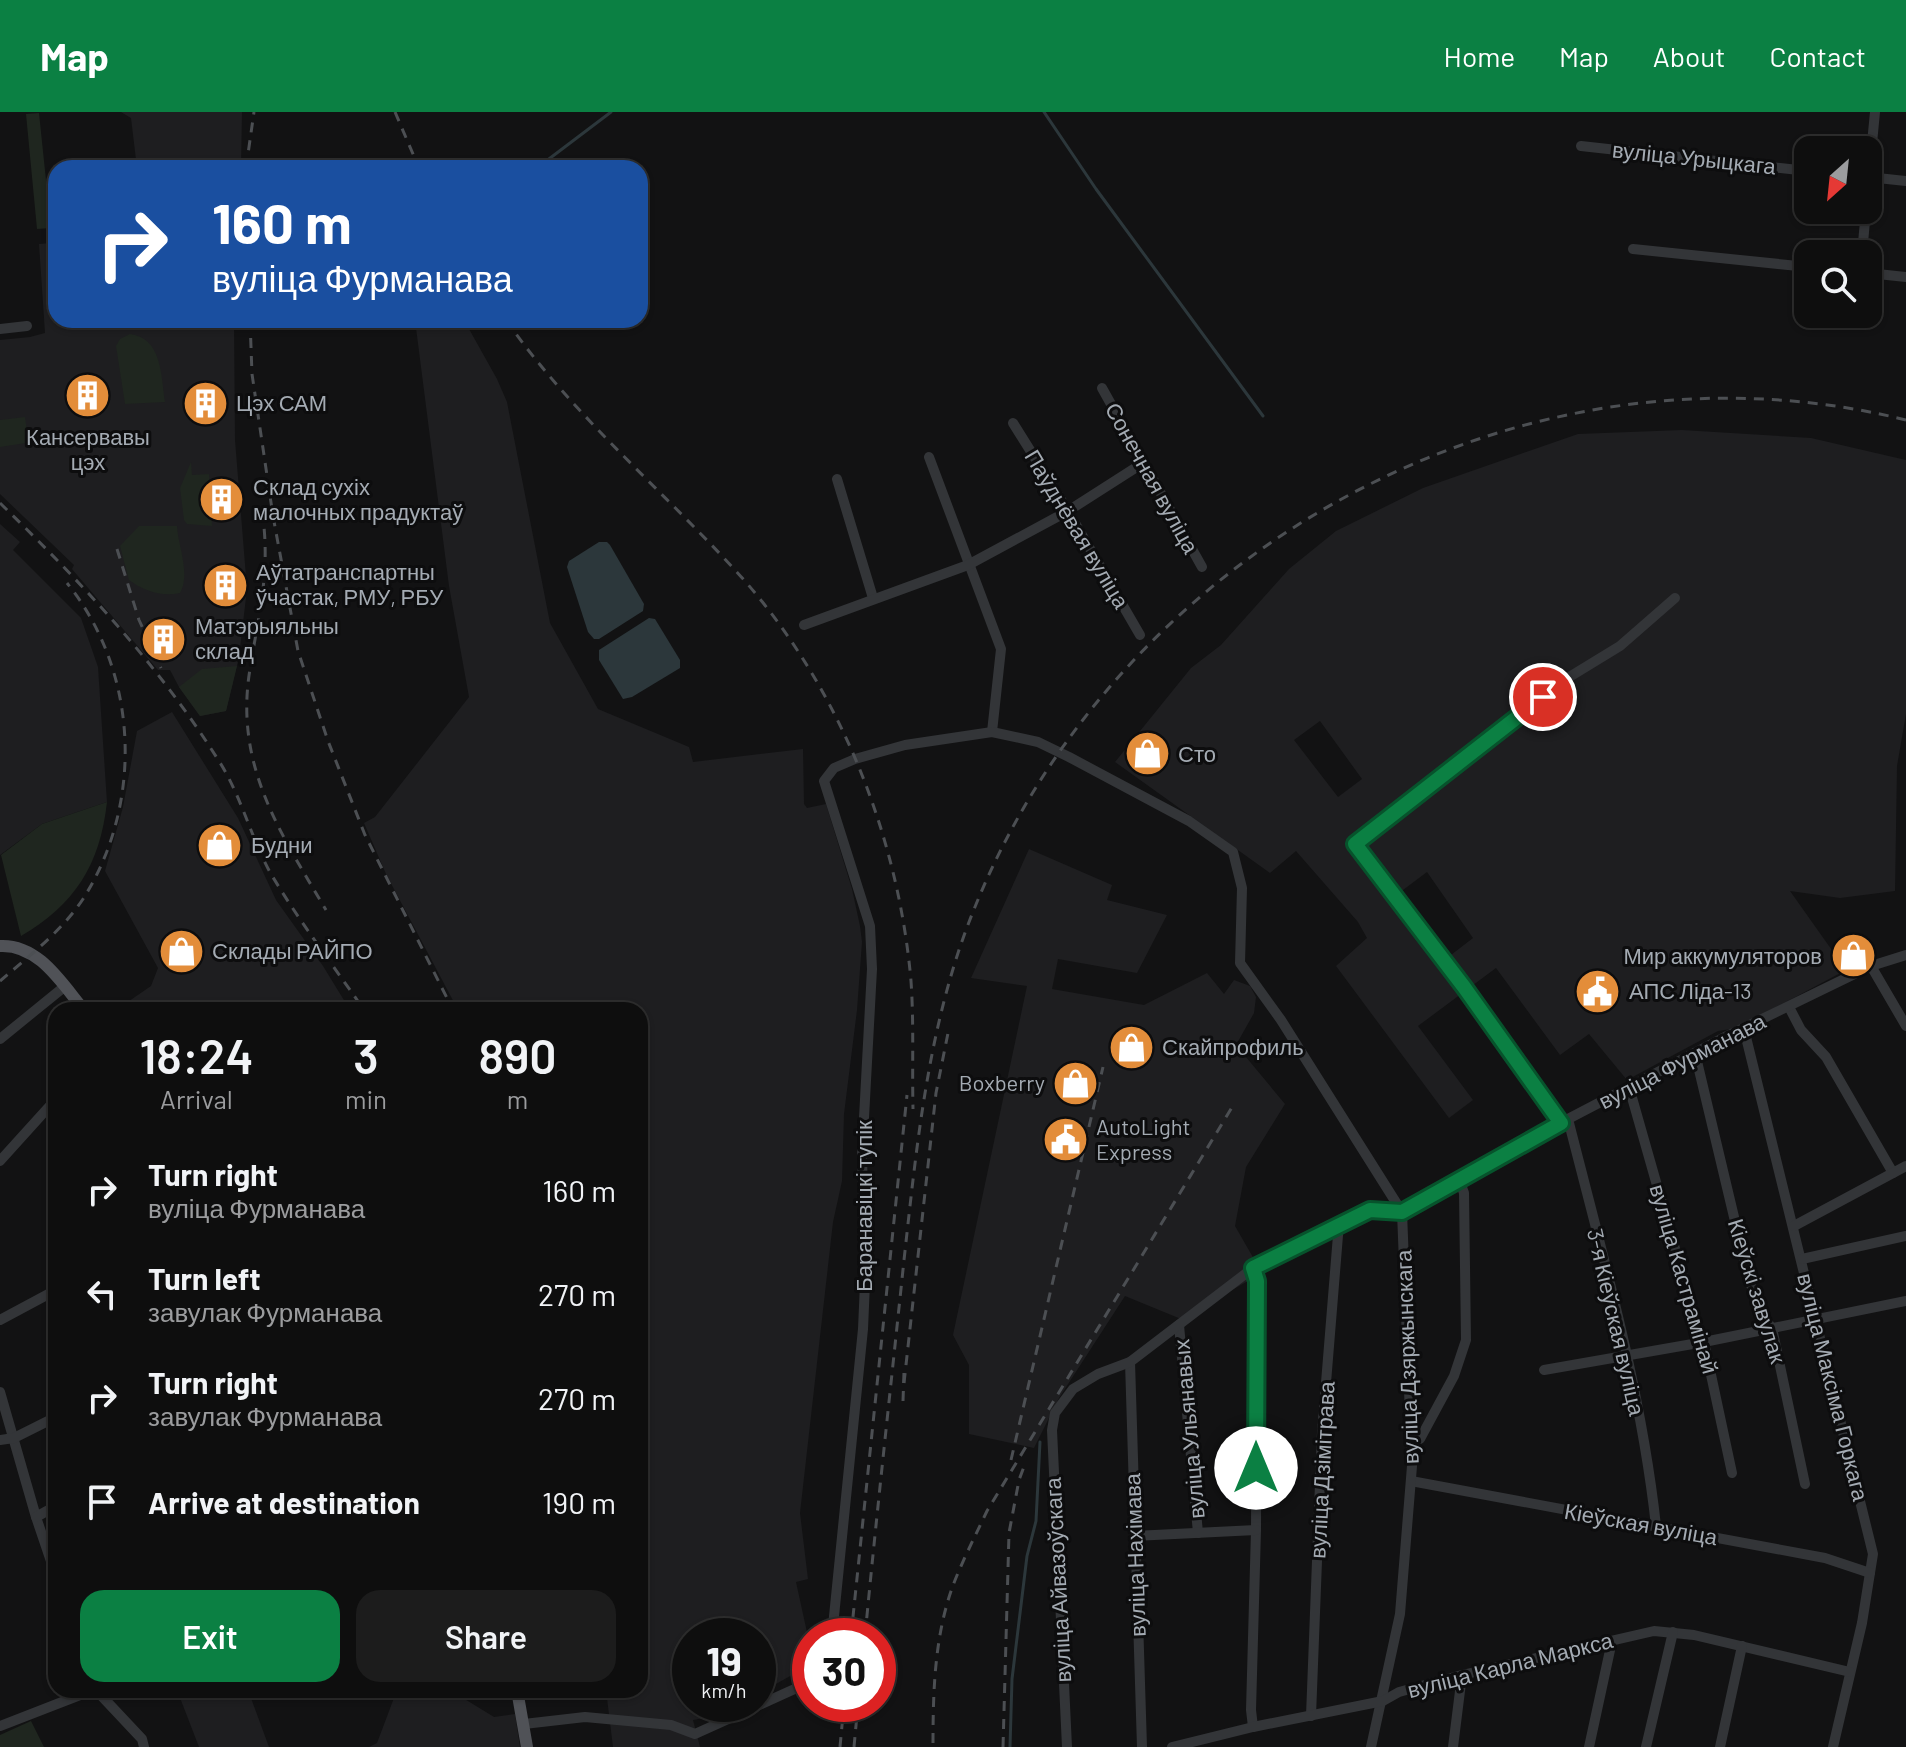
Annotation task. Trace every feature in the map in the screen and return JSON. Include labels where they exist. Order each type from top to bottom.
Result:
[{"type":"main road","points":[[0,946],[20,948],[32,954],[52,971],[77,1002]]},
{"type":"main road","points":[[519,1698],[527,1747]]},
{"type":"street","points":[[1872,136],[1875,112]]},
{"type":"street","name":"вуліца Урыцкага","points":[[1581,146],[1794,169]]},
{"type":"street","points":[[1882,178],[1906,181]]},
{"type":"street","points":[[1633,249],[1794,266]]},
{"type":"street","points":[[1882,274],[1906,277]]},
{"type":"street","points":[[0,329],[27,326]]},
{"type":"street","name":"Сонечная вуліца","points":[[1102,388],[1202,567]]},
{"type":"street","name":"Паўднёвая вуліца","points":[[1013,423],[1140,635]]},
{"type":"street","points":[[929,457],[1001,649],[992,732]]},
{"type":"street","points":[[804,625],[968,565],[1068,511],[1143,463]]},
{"type":"street","points":[[837,479],[873,598]]},
{"type":"street","points":[[1565,1121],[1355,844],[1519,714],[1566,679],[1620,646],[1675,598]]},
{"type":"street","name":"Баранавіцкі тупік","points":[[834,1618],[865,1283],[862,1155],[872,969],[870,926],[824,781],[834,768],[855,759],[905,745],[992,732]]},
{"type":"street","name":"вуліца Дзяржынскага","points":[[992,732],[1038,742],[1069,757],[1189,821],[1233,852],[1242,888],[1240,963],[1281,1020],[1402,1212],[1413,1441],[1411,1481],[1400,1614],[1371,1747]]},
{"type":"street","name":"вуліца Фурманава","points":[[1055,1413],[1073,1389],[1098,1374],[1130,1362],[1253,1268],[1370,1210],[1402,1212],[1695,1053],[1871,966],[1906,955]]},
{"type":"street","points":[[1871,966],[1906,1026]]},
{"type":"street","points":[[0,1039],[64,987]]},
{"type":"street","points":[[1789,1007],[1801,1030],[1826,1057],[1893,1173]]},
{"type":"street","name":"вуліца Максіма Горкага","points":[[1744,1029],[1873,1554],[1833,1747]]},
{"type":"street","name":"Кіеўскі завулак","points":[[1695,1053],[1749,1280],[1764,1318],[1772,1328],[1805,1484]]},
{"type":"street","name":"вуліца Кастрамінай","points":[[1629,1087],[1704,1342],[1732,1473]]},
{"type":"street","points":[[0,1161],[48,1108]]},
{"type":"street","name":"3-я Кіеўская вуліца","points":[[1565,1121],[1626,1355],[1649,1472],[1656,1526]]},
{"type":"street","points":[[1794,1226],[1906,1166]]},
{"type":"street","points":[[1413,1441],[1420,1439],[1454,1376],[1466,1340],[1464,1193],[1460,1182]]},
{"type":"street","name":"вуліца Дзімітрава","points":[[1311,1716],[1322,1432],[1339,1223]]},
{"type":"street","points":[[1802,1259],[1906,1236]]},
{"type":"street","points":[[1253,1268],[1257,1281],[1253,1727]]},
{"type":"street","points":[[0,1320],[48,1294]]},
{"type":"street","points":[[1544,1370],[1704,1342],[1815,1317],[1906,1301]]},
{"type":"street","name":"вуліца Ульянавых","points":[[1179,1325],[1198,1533]]},
{"type":"street","name":"вуліца Нахімава","points":[[1130,1362],[1142,1747]]},
{"type":"street","points":[[0,1392],[48,1552]]},
{"type":"street","name":"вуліца Айвазоўскага","points":[[1055,1413],[1052,1460],[1067,1747]]},
{"type":"street","points":[[0,1440],[14,1438],[48,1421]]},
{"type":"street","name":"Кіеўская вуліца","points":[[1411,1481],[1825,1558],[1870,1573]]},
{"type":"street","points":[[36,1517],[48,1510]]},
{"type":"street","points":[[1134,1536],[1256,1530]]},
{"type":"street","points":[[1646,1747],[1673,1632]]},
{"type":"street","name":"вуліца Карла Маркса","points":[[1172,1747],[1219,1741],[1253,1727],[1383,1701],[1399,1692],[1462,1675],[1643,1633],[1673,1632],[1850,1672]]},
{"type":"street","points":[[1589,1747],[1612,1641]]},
{"type":"street","points":[[1720,1747],[1742,1646]]},
{"type":"street","points":[[1453,1747],[1462,1675]]},
{"type":"street","points":[[524,1724],[585,1717],[671,1725],[695,1734],[792,1690]]},
{"type":"street","points":[[0,1726],[74,1698]]},
{"type":"street","points":[[103,1698],[142,1739],[144,1747]]},
{"type":"shaded area","points":[[121,112],[242,112],[241,160],[136,160],[131,118]]},
{"type":"shaded area","points":[[39,113],[48,228],[37,229],[26,114]]},
{"type":"shaded area","points":[[48,243],[48,328],[234,328],[235,440],[247,589],[239,657],[226,711],[200,716],[170,670],[158,670],[72,569],[74,565],[0,494],[0,340],[45,333],[39,244]]},
{"type":"shaded area","points":[[416,328],[468,328],[497,379],[507,402],[550,623],[598,709],[689,747],[693,762],[803,749],[804,804],[807,808],[826,804],[860,926],[862,942],[844,1114],[842,1181],[833,1222],[800,1513],[808,1579],[796,1582],[804,1618],[792,1618],[792,1675],[776,1684],[776,1618],[672,1618],[672,1722],[694,1722],[700,1747],[613,1747],[607,1698],[648,1698],[648,1002],[454,1002],[386,874],[364,823],[375,817],[469,697],[449,586]]},
{"type":"shaded area","points":[[130,334],[141,337],[154,350],[161,370],[165,402],[125,404],[116,346],[120,339]]},
{"type":"shaded area","points":[[25,417],[26,443],[0,447],[0,420]]},
{"type":"shaded area","points":[[1682,430],[1811,438],[1906,460],[1906,714],[1897,766],[1895,891],[1840,898],[1790,891],[1846,970],[1737,1028],[1718,1031],[1627,1080],[1589,1034],[1560,1055],[1496,968],[1418,1026],[1473,1100],[1449,1118],[1336,966],[1367,938],[1358,922],[1296,851],[1270,873],[1115,762],[1191,668],[1221,645],[1289,569],[1336,531],[1423,488],[1578,434]],"holes":[[[1320,721],[1362,779],[1338,797],[1294,740]],[[1427,872],[1473,938],[1447,958],[1399,893]]]},
{"type":"shaded area","points":[[191,462],[192,475],[209,474],[212,526],[187,524],[184,520],[180,488]]},
{"type":"shaded area","points":[[0,524],[20,542],[13,550],[81,618],[98,667],[107,802],[42,824],[0,855]]},
{"type":"shaded area","points":[[139,526],[177,526],[184,569],[180,593],[153,592],[129,580],[120,546]]},
{"type":"shaded area","points":[[599,542],[610,545],[644,604],[643,611],[599,639],[594,639],[588,632],[567,567],[569,561]]},
{"type":"shaded area","points":[[649,618],[655,619],[680,660],[680,668],[632,697],[623,699],[599,660],[599,650]]},
{"type":"shaded area","points":[[237,666],[226,711],[200,716],[179,687],[202,669]]},
{"type":"shaded area","points":[[172,712],[238,818],[276,900],[345,1002],[128,1002],[151,986],[158,968],[105,871],[123,807],[137,731]]},
{"type":"shaded area","points":[[107,802],[98,845],[82,881],[56,910],[21,936],[1,855],[42,824]]},
{"type":"shaded area","points":[[1029,849],[1112,885],[1107,900],[1167,915],[1137,973],[1058,959],[1052,989],[1144,1005],[1207,973],[1224,994],[1234,980],[1250,986],[1256,997],[1254,1013],[1236,1045],[1285,1104],[1246,1167],[1235,1226],[1262,1273],[1181,1319],[1125,1296],[1059,1398],[1034,1448],[969,1434],[969,1365],[953,1335],[1027,986],[971,978]]},
{"type":"shaded area","points":[[180,1698],[251,1698],[269,1747],[199,1747]]},
{"type":"shaded area","points":[[394,1698],[463,1698],[494,1717],[515,1714],[520,1747],[369,1747],[377,1743]]},
{"type":"shaded area","points":[[31,1721],[44,1747],[0,1747],[0,1735]]},
{"type":"waterway","points":[[548,160],[611,112]]},
{"type":"waterway","points":[[1044,112],[1096,189],[1263,416]]},
{"type":"waterway","points":[[1010,1747],[1012,1679],[1027,1556],[1036,1521],[1040,1442]]},
{"type":"railway","points":[[247,160],[254,112]]},
{"type":"railway","points":[[395,112],[416,160]]},
{"type":"railway","points":[[250,328],[252,374],[273,516],[298,651],[328,741],[365,835],[449,1002]]},
{"type":"railway","points":[[512,328],[587,418],[735,570],[771,613],[804,660],[832,710],[856,761],[876,815],[904,925],[912,997],[913,1109]]},
{"type":"railway","points":[[867,1618],[918,1140],[931,1061],[949,983],[961,944],[1023,808],[1109,688],[1214,585],[1335,503],[1468,443],[1610,407],[1757,399],[1906,420]]},
{"type":"railway","points":[[0,503],[116,624],[194,723],[225,772],[271,874],[358,1002]]},
{"type":"railway","points":[[262,511],[265,572],[250,669],[247,704],[249,736],[265,796],[292,853],[326,910]]},
{"type":"railway","points":[[117,549],[139,620],[161,668]]},
{"type":"railway","points":[[0,981],[55,933],[83,899],[103,862],[116,822],[124,780],[125,738],[120,697],[108,656],[91,618],[67,583]]},
{"type":"railway","points":[[904,1383],[936,1093],[948,1033]]},
{"type":"railway","points":[[1011,1460],[1103,1067]]},
{"type":"railway","points":[[853,1618],[907,1095]]},
{"type":"railway","points":[[933,1743],[940,1635],[950,1593],[968,1550],[987,1511],[1234,1104]]},
{"type":"railway","points":[[903,1401],[904,1372]]},
{"type":"railway","points":[[1003,1747],[1009,1533],[1025,1464]]},
{"type":"railway","points":[[840,1747],[842,1722]]},
{"type":"railway","points":[[854,1747],[856,1722]]},
{"type":"place","name":"Кансервавы цэх","points":[[88,396]]},
{"type":"place","name":"Цэх САМ","points":[[205,403]]},
{"type":"place","name":"Склад сухіх малочных прадуктаў","points":[[222,500]]},
{"type":"place","name":"Аўтатранспартны ўчастак, РМУ, РБУ","points":[[225,585]]},
{"type":"place","name":"Матэрыяльны склад","points":[[164,639]]},
{"type":"place","name":"Сто","points":[[1147,754]]},
{"type":"place","name":"Будни","points":[[220,845]]},
{"type":"place","name":"Склады РАЙПО","points":[[181,951]]},
{"type":"place","name":"Мир аккумуляторов","points":[[1853,956]]},
{"type":"place","name":"АПС Ліда-13","points":[[1598,991]]},
{"type":"place","name":"Скайпрофиль","points":[[1131,1047]]},
{"type":"place","name":"Boxberry","points":[[1076,1083]]},
{"type":"place","name":"AutoLight Express","points":[[1065,1140]]},
{"type":"route","points":[[1256,1468],[1257,1281],[1253,1268],[1370,1210],[1402,1212],[1561,1123],[1464,987],[1355,844],[1543,697]]}]
